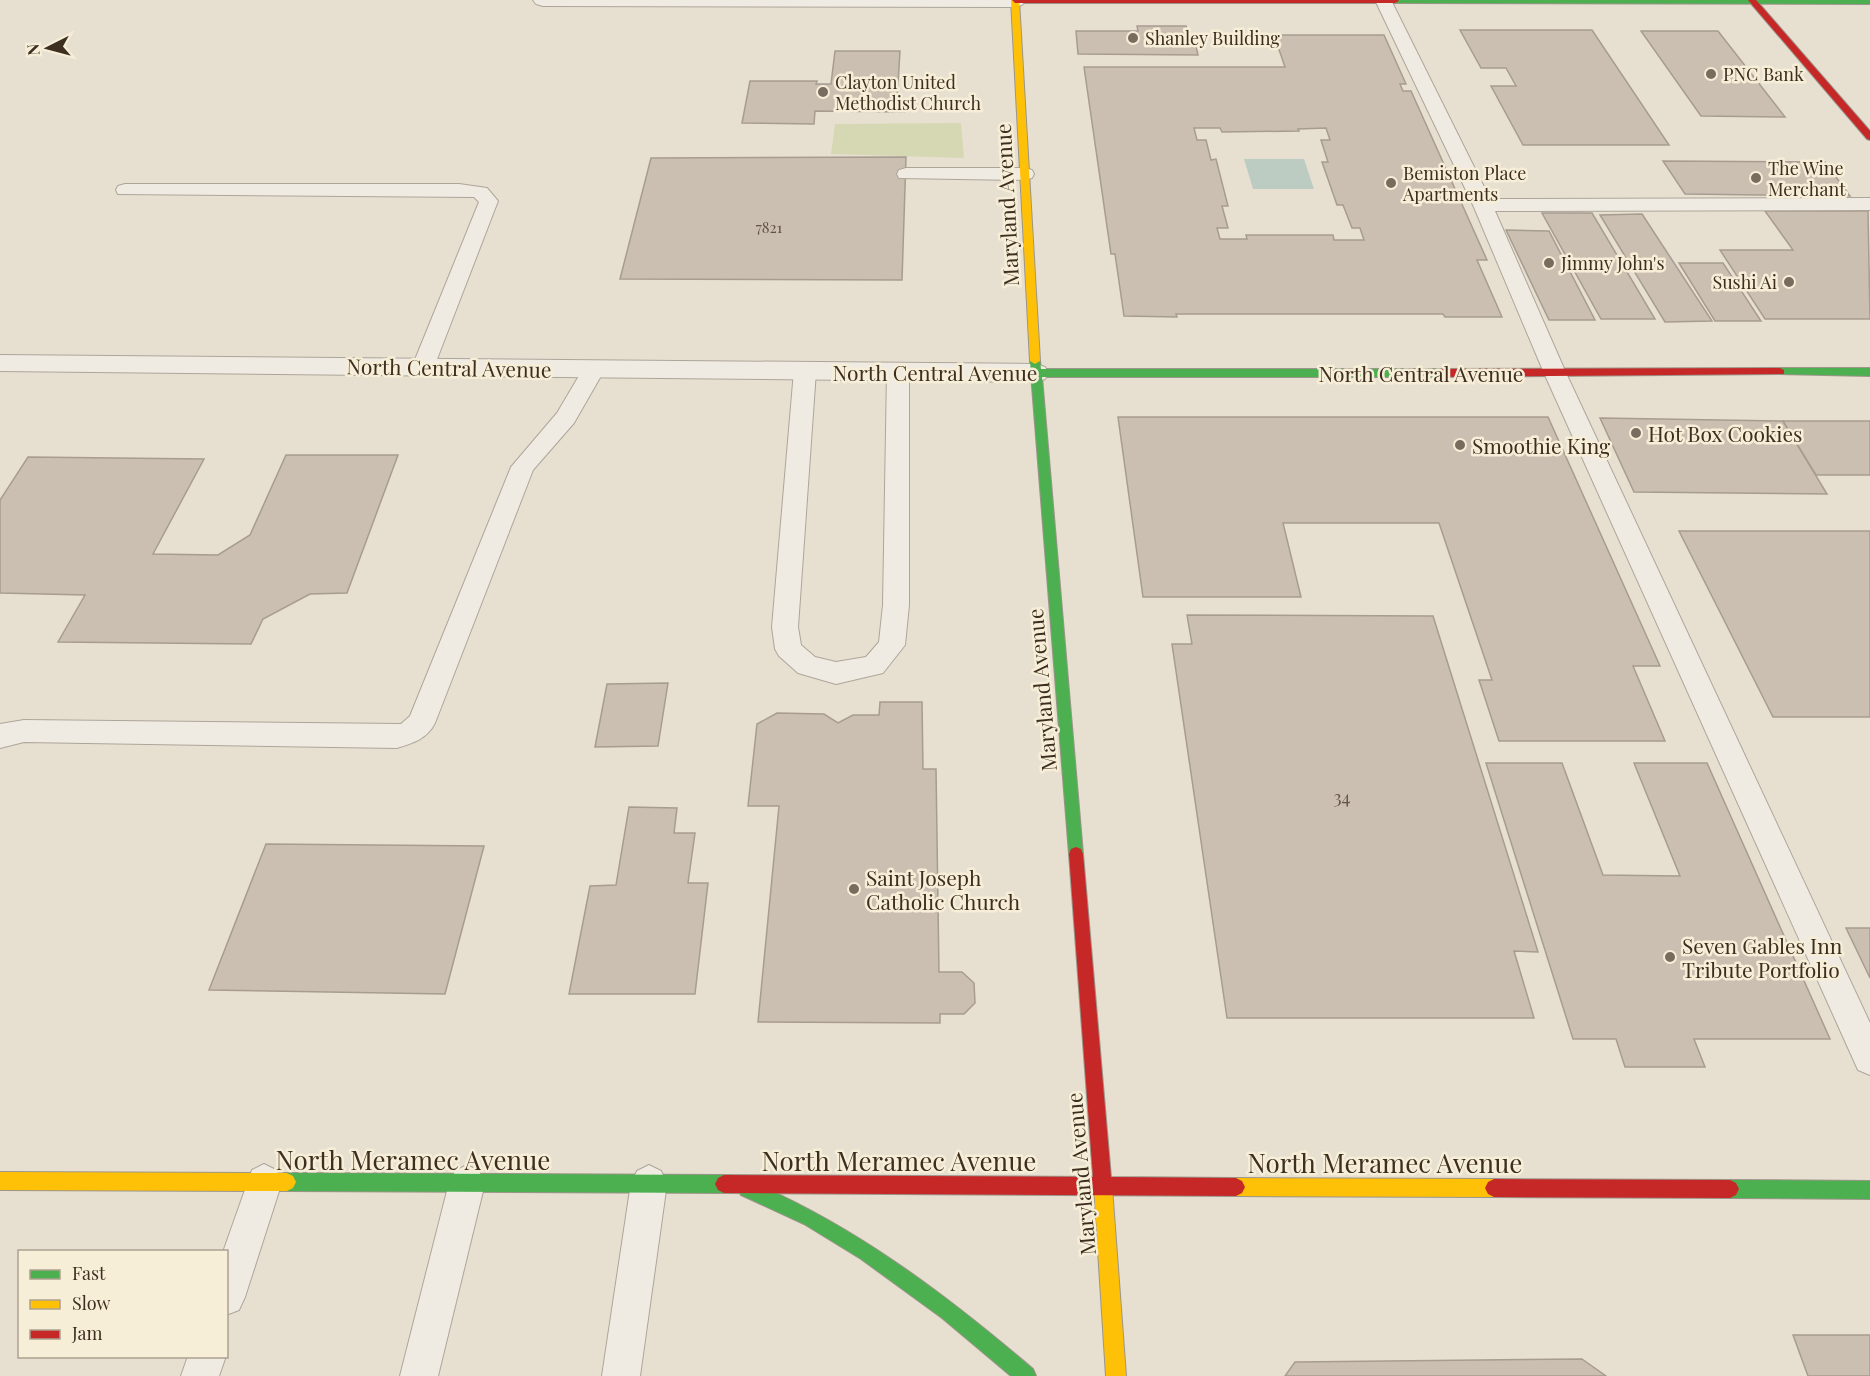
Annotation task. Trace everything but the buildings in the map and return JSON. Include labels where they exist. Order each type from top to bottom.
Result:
[{"type":"street","points":[[543,0],[1870,2]]},
{"type":"street","name":"Maryland Avenue","points":[[1015,1],[1036,373],[1103,1185],[1116,1376]]},
{"type":"street","points":[[1753,1],[1870,137]]},
{"type":"street","name":"North Central Avenue","points":[[0,363],[1036,373],[1870,372]]},
{"type":"street","name":"North Meramec Avenue","points":[[0,1181],[1870,1190]]},
{"type":"street","points":[[737,1184],[815,1221],[881,1261],[979,1333],[1026,1376]]},
{"type":"lane","points":[[1383,1],[1483,205],[1555,373],[1870,1059]]},
{"type":"lane","points":[[906,174],[1025,174]]},
{"type":"lane","points":[[125,190],[459,189],[480,192],[489,201],[423,367]]},
{"type":"lane","points":[[1483,205],[1870,204]]},
{"type":"lane","points":[[0,737],[7,733],[24,731],[397,737],[411,732],[421,723],[523,467],[566,418],[594,369]]},
{"type":"lane","points":[[805,371],[785,627],[788,650],[807,666],[836,673],[874,666],[892,645],[896,605],[898,372]]},
{"type":"lane","points":[[228,1291],[264,1182]]},
{"type":"lane","points":[[419,1376],[467,1183]]},
{"type":"lane","points":[[621,1376],[650,1183]]},
{"type":"lane","points":[[200,1376],[206,1358]]},
{"type":"green space","points":[[961,123],[964,158],[831,154],[835,124]]},
{"type":"shaded area","points":[[1244,159],[1304,159],[1314,189],[1253,189]]},
{"type":"traffic: fast","points":[[1395,1],[1870,2]]},
{"type":"traffic: fast","points":[[1035,361],[1076,854]]},
{"type":"traffic: fast","points":[[1780,372],[1870,372]]},
{"type":"traffic: fast","points":[[1036,373],[1439,373]]},
{"type":"traffic: fast","points":[[287,1182],[724,1184]]},
{"type":"traffic: fast","points":[[747,1189],[810,1218],[895,1271],[949,1311],[1026,1376]]},
{"type":"traffic: fast","points":[[1730,1189],[1870,1190]]},
{"type":"traffic: slow","points":[[1015,0],[1035,361]]},
{"type":"traffic: slow","points":[[0,1181],[287,1182]]},
{"type":"traffic: slow","points":[[1103,1187],[1116,1376]]},
{"type":"traffic: slow","points":[[1236,1187],[1494,1188]]},
{"type":"traffic: jam","points":[[1752,0],[1870,137]]},
{"type":"traffic: jam","points":[[1015,1],[1395,1]]},
{"type":"traffic: jam","points":[[1439,373],[1780,372]]},
{"type":"traffic: jam","points":[[1076,854],[1103,1187]]},
{"type":"traffic: jam","points":[[724,1184],[1236,1187]]},
{"type":"traffic: jam","points":[[1494,1188],[1730,1189]]},
{"type":"place","name":"Shanley Building","points":[[1133,38]]},
{"type":"place","name":"PNC Bank","points":[[1711,74]]},
{"type":"place","name":"Clayton United Methodist Church","points":[[823,92]]},
{"type":"place","name":"The Wine Merchant","points":[[1756,178]]},
{"type":"place","name":"Bemiston Place Apartments","points":[[1391,183]]},
{"type":"place","name":"Jimmy John's","points":[[1549,263]]},
{"type":"place","name":"Sushi Ai","points":[[1789,282]]},
{"type":"place","name":"Hot Box Cookies","points":[[1636,433]]},
{"type":"place","name":"Smoothie King","points":[[1460,445]]},
{"type":"place","name":"Saint Joseph Catholic Church","points":[[854,889]]},
{"type":"place","name":"Seven Gables Inn Tribute Portfolio","points":[[1670,957]]}]
